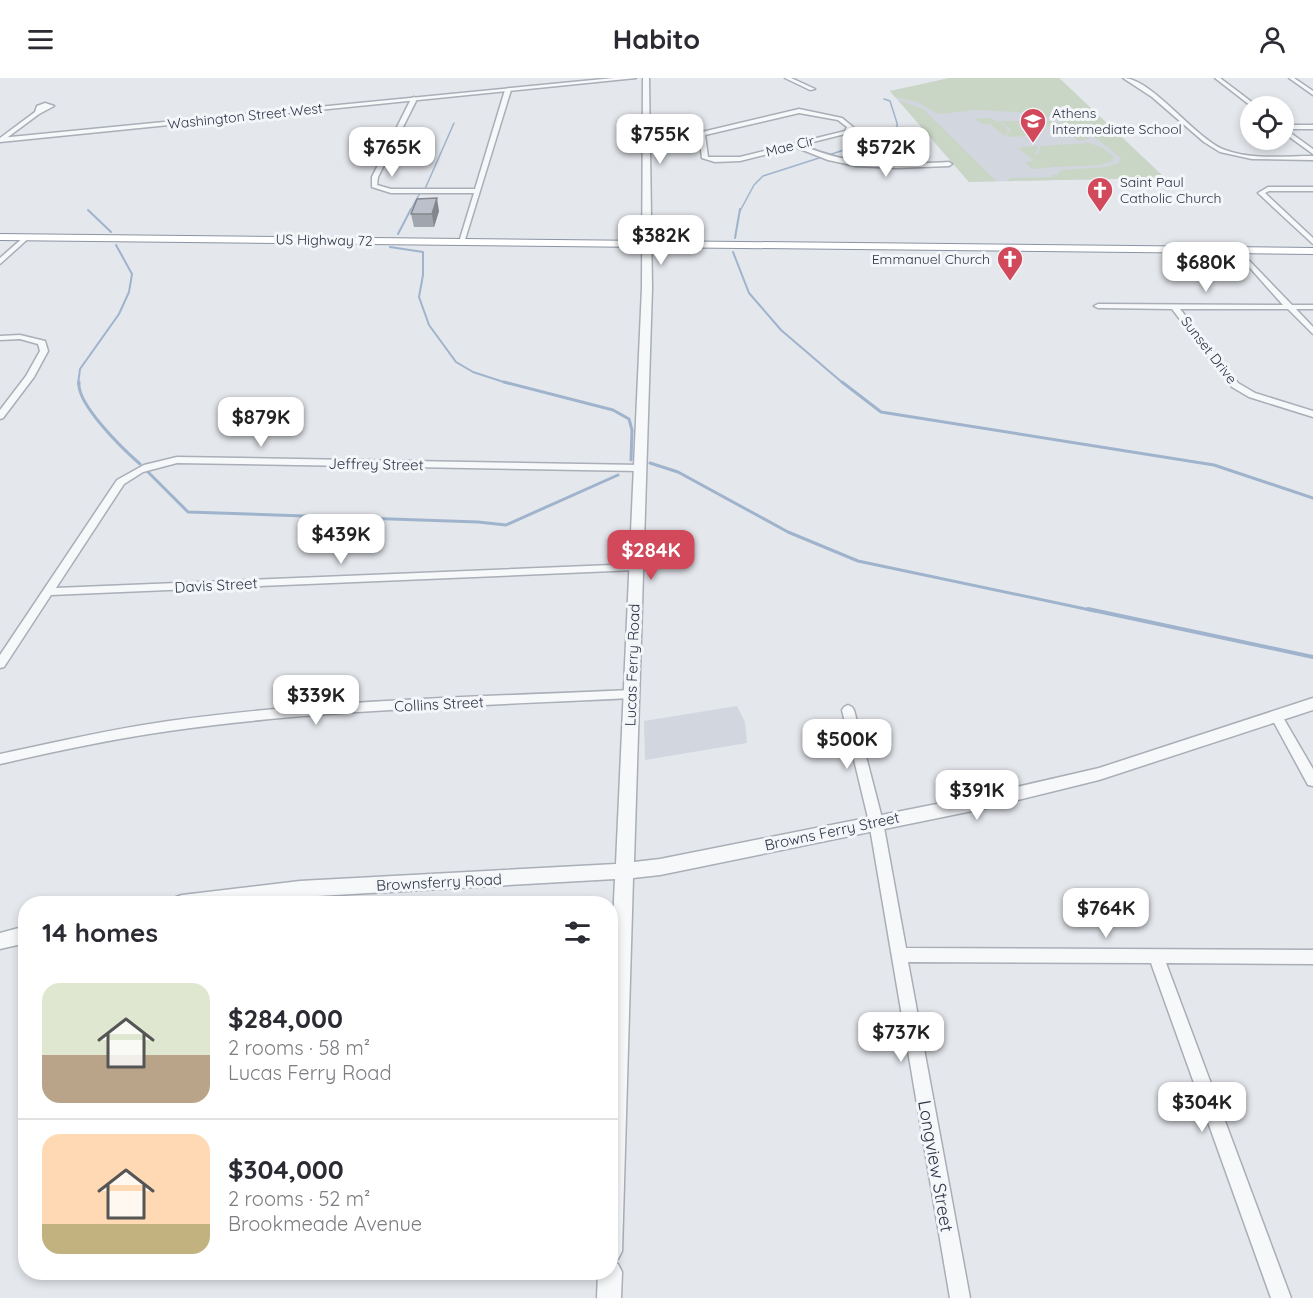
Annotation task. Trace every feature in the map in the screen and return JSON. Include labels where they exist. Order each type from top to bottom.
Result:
[{"type":"highway","name":"US Highway 72","points":[[0,237],[1313,251]]},
{"type":"street","name":"Washington Street West","points":[[1,139],[633,78]]},
{"type":"street","name":"Lucas Ferry Road","points":[[618,1049],[648,244],[646,78]]},
{"type":"street","points":[[787,78],[812,89],[797,78]]},
{"type":"street","points":[[1125,78],[1154,96],[1206,141],[1222,151],[1252,157],[1313,158]]},
{"type":"street","points":[[1217,78],[1241,96]]},
{"type":"street","points":[[1291,78],[1313,93]]},
{"type":"street","points":[[462,242],[508,90]]},
{"type":"street","points":[[414,99],[375,177],[374,186],[391,190],[478,191]]},
{"type":"street","name":"Mae Cir","points":[[648,134],[702,134],[799,111],[840,119],[850,127],[847,132],[740,159],[709,160],[705,158],[702,134]]},
{"type":"street","points":[[1,139],[37,113]]},
{"type":"street","points":[[1294,128],[1313,127]]},
{"type":"street","points":[[1294,136],[1313,152]]},
{"type":"street","points":[[795,145],[824,157],[869,165],[949,164]]},
{"type":"street","points":[[1313,189],[1268,189],[1261,193],[1313,242]]},
{"type":"street","points":[[0,262],[27,237]]},
{"type":"street","points":[[1237,250],[1313,332]]},
{"type":"street","points":[[1098,306],[1313,307]]},
{"type":"street","name":"Sunset Drive","points":[[1174,306],[1235,385],[1252,395],[1313,414]]},
{"type":"street","points":[[0,338],[36,340],[42,343],[44,351],[30,377],[0,416]]},
{"type":"street","name":"Jeffrey Street","points":[[0,664],[120,482],[139,468],[152,464],[177,460],[640,468]]},
{"type":"street","name":"Davis Street","points":[[48,592],[636,567]]},
{"type":"street","name":"Collins Street","points":[[0,759],[100,739],[243,717],[398,706],[631,694]]},
{"type":"street","name":"Browns Ferry Street","points":[[625,872],[660,867],[982,802],[1099,774],[1313,704]]},
{"type":"street","name":"Longview Street","points":[[848,710],[876,822],[960,1298]]},
{"type":"street","points":[[1277,717],[1313,781]]},
{"type":"street","name":"Brownsferry Road","points":[[241,896],[300,889],[625,872]]},
{"type":"street","points":[[0,941],[18,936]]},
{"type":"street","points":[[899,955],[1313,957]]},
{"type":"street","points":[[1156,956],[1281,1298]]},
{"type":"street","points":[[609,1298],[610,1280]]},
{"type":"shaded area","name":"Athens Intermediate School","points":[[950,78],[1059,78],[1165,178],[969,182],[890,91]]},
{"type":"shaded area","points":[[737,706],[745,722],[747,743],[645,760],[644,721]]},
{"type":"green space","points":[[950,78],[1059,78],[1165,178],[1007,181],[1011,178],[1053,177],[1052,175],[1057,175],[1061,170],[1106,167],[1119,163],[1121,158],[1087,131],[1038,113],[975,110],[939,114],[917,102],[895,97],[890,91]]},
{"type":"green space","points":[[898,100],[923,109],[996,181],[969,182]]},
{"type":"green space","points":[[988,118],[1000,121],[1008,130],[1005,135],[1008,137],[1006,137],[990,124],[982,124],[975,119]]},
{"type":"green space","points":[[1000,121],[1028,121],[1034,126],[1019,126],[1027,136],[1009,137],[1007,135],[1011,130]]},
{"type":"green space","points":[[1030,121],[1046,121],[1070,126],[1090,139],[1076,141],[1078,140],[1073,136],[1059,134],[1047,125],[1036,125]]},
{"type":"green space","points":[[1089,143],[1101,147],[1113,156],[1113,161],[1099,165],[1054,167],[1042,157],[1053,167],[1032,169],[1025,162],[1034,161],[1017,147],[1023,149],[1021,147],[1039,146],[1035,153],[1038,154],[1041,146]]},
{"type":"building","points":[[437,198],[432,214],[411,214],[417,199]]},
{"type":"waterway","points":[[740,211],[754,185],[763,176],[897,133],[897,123],[890,101],[884,99]]},
{"type":"waterway","points":[[425,189],[454,123]]},
{"type":"waterway","points":[[410,211],[420,193]]},
{"type":"waterway","points":[[398,234],[411,209]]},
{"type":"waterway","points":[[735,238],[740,209]]},
{"type":"waterway","points":[[88,210],[111,232]]},
{"type":"waterway","points":[[78,384],[80,369],[119,314],[129,292],[132,274],[116,245]]},
{"type":"waterway","points":[[390,247],[423,252],[423,275],[419,297],[429,325],[456,362],[473,372],[510,384]]},
{"type":"waterway","points":[[733,252],[749,293],[781,330],[844,384]]},
{"type":"waterway","points":[[79,382],[80,391],[93,414],[113,438],[140,464]]},
{"type":"waterway","points":[[504,382],[613,410],[629,419],[632,430],[631,460]]},
{"type":"waterway","points":[[842,382],[881,412],[1214,465],[1313,498]]},
{"type":"waterway","points":[[650,463],[678,472],[788,532],[858,561],[1095,611]]},
{"type":"waterway","points":[[148,472],[188,512],[478,522],[506,525],[618,475]]},
{"type":"waterway","points":[[1088,609],[1313,657]]},
{"type":"place","name":"Athens Intermediate School","points":[[1033,144]]},
{"type":"place","name":"Saint Paul Catholic Church","points":[[1100,213]]},
{"type":"place","name":"Emmanuel Church","points":[[1010,282]]}]
